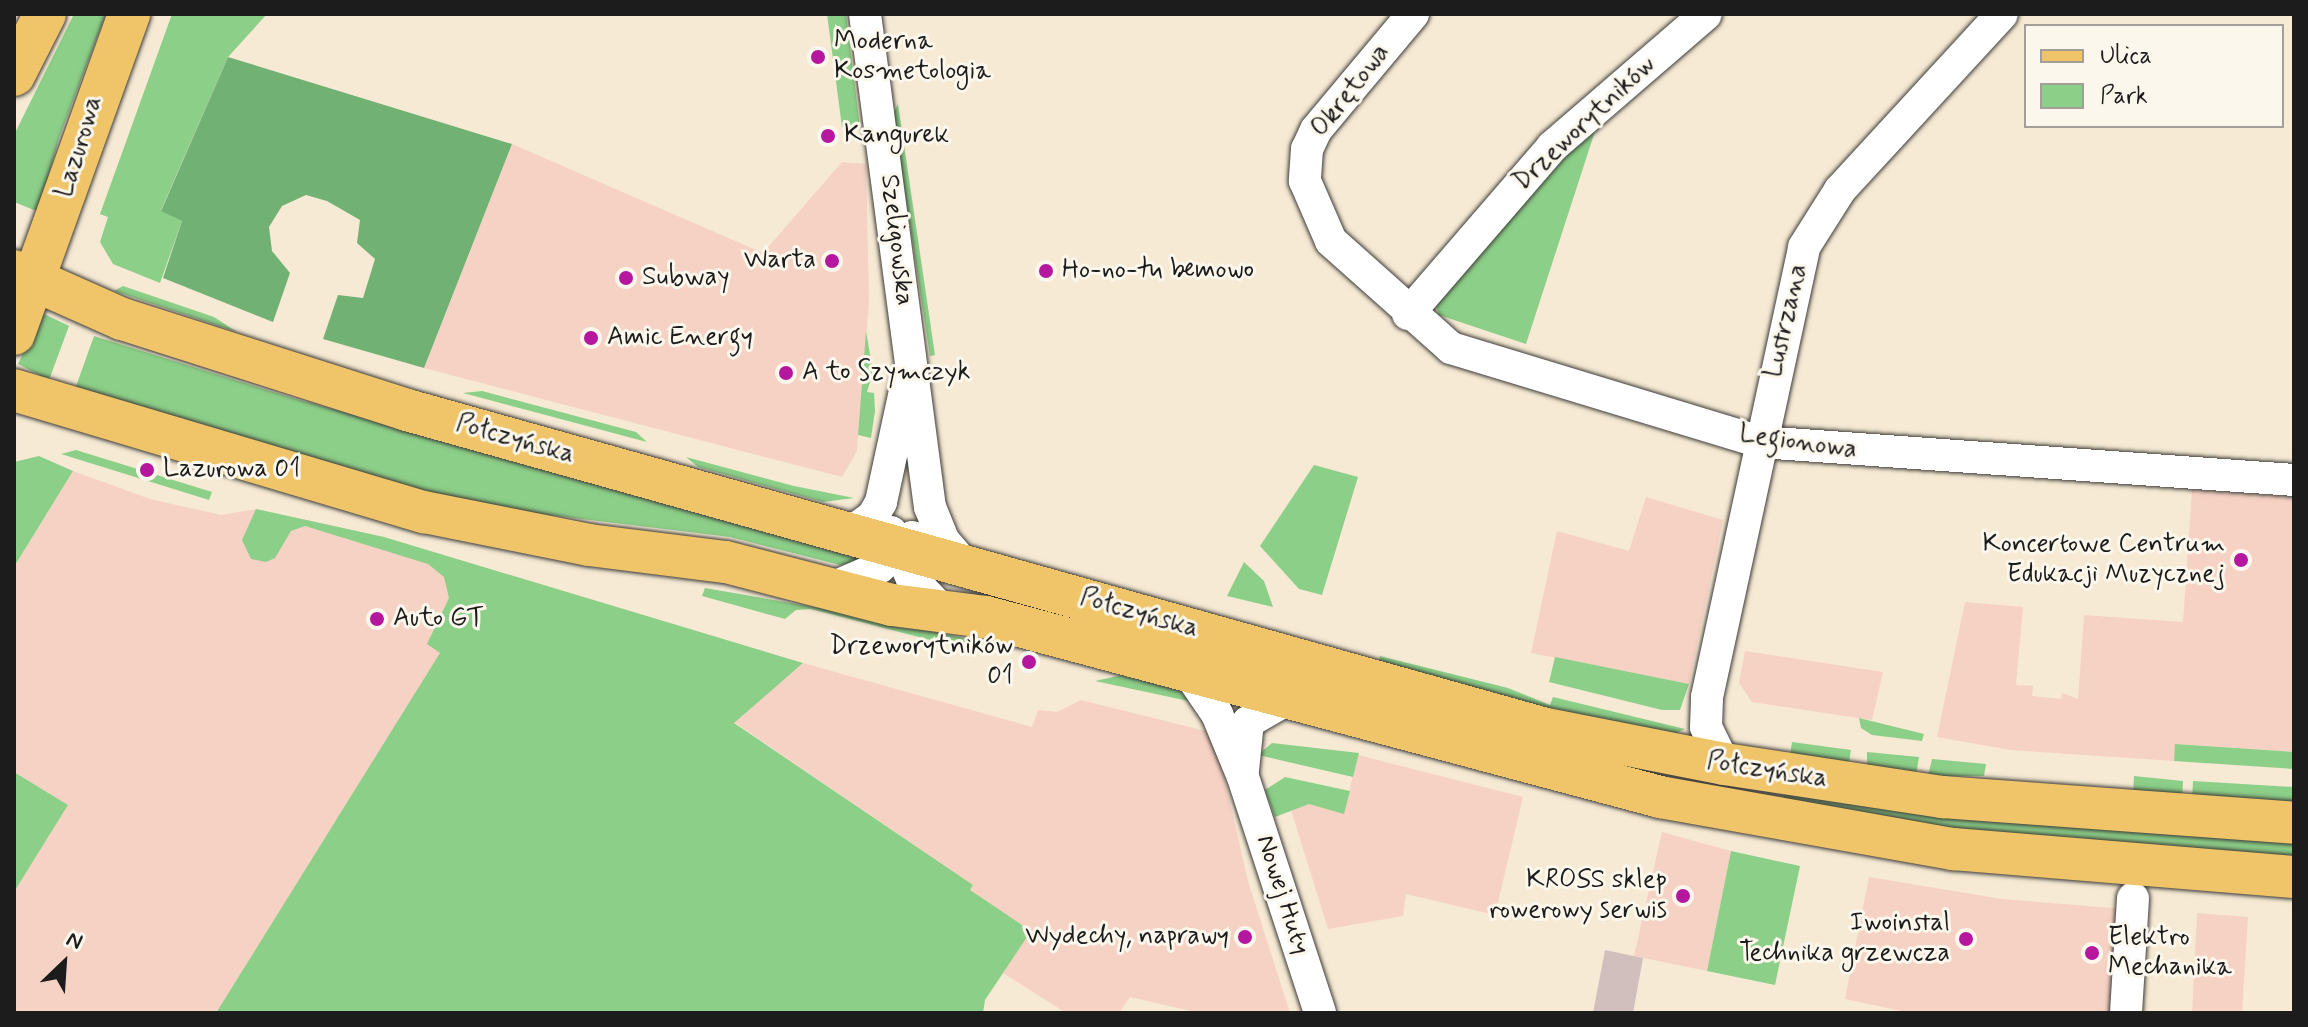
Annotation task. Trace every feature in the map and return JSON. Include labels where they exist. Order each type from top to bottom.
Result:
[{"type":"main road","points":[[14,75],[45,14]]},
{"type":"main road","name":"Lazurowa","points":[[14,334],[25,276],[129,14]]},
{"type":"main road","name":"Połczyńska","points":[[25,276],[122,319],[300,377],[1477,712],[1667,754],[1943,797],[2294,823]]},
{"type":"main road","name":"Połczyńska","points":[[14,390],[424,512],[589,545],[726,562],[832,588],[1000,621],[1541,769],[1758,817],[1960,850],[2294,877]]},
{"type":"street","name":"Szeligowska","points":[[865,14],[905,303],[909,372],[930,507],[944,541],[966,566]]},
{"type":"street","name":"Okrętowa","points":[[1318,221],[1305,181],[1307,149],[1331,107],[1413,14]]},
{"type":"street","name":"Drzeworytników","points":[[1408,314],[1552,147],[1706,14]]},
{"type":"street","name":"Lustrzana","points":[[1724,764],[1706,727],[1707,697],[1760,442],[1810,230],[1840,190],[2002,14]]},
{"type":"street","name":"Legionowa","points":[[1318,221],[1331,241],[1408,314],[1466,355],[1760,442],[2294,480]]},
{"type":"street","name":"Szeligowska","points":[[881,502],[909,372]]},
{"type":"street","points":[[850,533],[873,516],[881,502]]},
{"type":"street","points":[[881,502],[912,579],[943,611]]},
{"type":"street","points":[[832,588],[880,567],[920,531],[930,507]]},
{"type":"street","name":"Nowej Huty","points":[[1189,673],[1217,714],[1243,777],[1320,1013]]},
{"type":"street","name":"Lustrzana","points":[[1667,754],[1695,726],[1707,697]]},
{"type":"street","name":"Nowej Huty","points":[[1243,777],[1248,722],[1286,700]]},
{"type":"street","points":[[2126,1013],[2133,898]]},
{"type":"shaded area","points":[[512,144],[763,253],[842,162],[866,164],[869,301],[857,451],[842,477],[424,368]]},
{"type":"shaded area","points":[[73,471],[150,499],[221,515],[256,509],[384,537],[472,567],[441,653],[216,1013],[14,1013],[14,892],[68,805],[14,772],[14,568]]},
{"type":"shaded area","points":[[2192,490],[2294,497],[2294,752],[2176,744],[2174,761],[2011,750],[1937,737],[1965,602],[2023,607],[2016,685],[2033,686],[2032,696],[2061,699],[2062,693],[2078,699],[2084,615],[2183,622]]},
{"type":"shaded area","points":[[1646,497],[1723,520],[1689,684],[1531,653],[1557,531],[1629,551]]},
{"type":"shaded area","points":[[1745,651],[1883,672],[1872,720],[1752,702],[1739,683]]},
{"type":"shaded area","points":[[803,663],[1032,727],[1038,710],[1057,712],[1081,700],[1214,733],[1248,881],[1290,1013],[1200,1013],[1130,997],[1119,1013],[1066,1013],[1003,973],[1030,932],[970,890],[973,885],[734,722]]},
{"type":"shaded area","points":[[1358,755],[1523,797],[1495,915],[1406,894],[1403,916],[1328,929],[1291,810],[1309,804],[1344,813]]},
{"type":"shaded area","points":[[1662,832],[1731,851],[1707,971],[1634,956]]},
{"type":"shaded area","points":[[1869,877],[2002,899],[2126,909],[2121,1013],[1911,1013],[1845,999]]},
{"type":"shaded area","points":[[2197,913],[2248,917],[2242,1013],[2192,1013]]},
{"type":"shaded area","points":[[1605,950],[1643,958],[1633,1013],[1593,1013]]},
{"type":"green space","points":[[74,14],[106,14],[59,138],[39,212],[14,202],[14,135]]},
{"type":"green space","points":[[172,14],[267,14],[228,57],[161,210],[182,221],[160,283],[113,264],[100,242],[108,217],[100,214]]},
{"type":"green space","points":[[827,14],[846,14],[860,127],[842,127]]},
{"type":"green space","points":[[228,57],[512,144],[424,368],[323,339],[338,295],[363,298],[375,259],[357,243],[360,220],[327,201],[306,195],[282,206],[269,227],[272,251],[290,273],[273,322],[163,278],[182,221],[161,211]]},
{"type":"green space","points":[[898,104],[935,355],[930,356],[893,114]]},
{"type":"green space","points":[[1597,125],[1526,344],[1439,315],[1434,300],[1560,155]]},
{"type":"green space","points":[[123,286],[214,317],[237,332],[114,291]]},
{"type":"green space","points":[[42,313],[69,326],[49,380],[18,364]]},
{"type":"green space","points":[[866,331],[873,372],[867,392],[874,393],[875,411],[871,438],[858,435]]},
{"type":"green space","points":[[94,336],[296,399],[877,558],[840,565],[730,537],[507,510],[438,496],[75,389]]},
{"type":"green space","points":[[482,391],[636,432],[647,442],[463,393]]},
{"type":"green space","points":[[76,450],[212,492],[209,500],[61,454]]},
{"type":"green space","points":[[39,456],[73,471],[14,567],[14,462]]},
{"type":"green space","points":[[686,457],[794,486],[854,498],[823,502],[698,467]]},
{"type":"green space","points":[[1314,465],[1358,477],[1322,595],[1299,589],[1260,546]]},
{"type":"green space","points":[[256,509],[384,537],[803,663],[734,723],[973,885],[970,890],[1031,931],[985,1000],[983,1013],[216,1013],[440,653],[427,644],[449,598],[444,577],[428,564],[305,526],[291,531],[275,558],[266,562],[251,559],[242,540]]},
{"type":"green space","points":[[1244,562],[1264,581],[1273,607],[1227,596]]},
{"type":"green space","points":[[705,588],[974,640],[961,648],[811,609],[796,610],[785,619],[702,596]]},
{"type":"green space","points":[[1380,656],[1508,688],[1550,705],[1553,697],[1685,729],[1659,741],[1378,664]]},
{"type":"green space","points":[[1555,657],[1689,684],[1680,710],[1662,710],[1549,682]]},
{"type":"green space","points":[[1122,675],[1177,688],[1207,705],[1095,681]]},
{"type":"green space","points":[[1859,718],[1924,734],[1922,741],[1872,735],[1861,728]]},
{"type":"green space","points":[[1792,742],[1851,750],[1849,762],[1789,763]]},
{"type":"green space","points":[[1272,743],[1359,753],[1353,777],[1258,755]]},
{"type":"green space","points":[[2175,744],[2294,752],[2294,769],[2174,761]]},
{"type":"green space","points":[[1867,752],[1919,757],[1916,776],[1867,767]]},
{"type":"green space","points":[[1932,759],[1986,764],[1984,776],[1928,776]]},
{"type":"green space","points":[[14,772],[68,805],[14,892]]},
{"type":"green space","points":[[2134,776],[2183,781],[2182,799],[2133,796]]},
{"type":"green space","points":[[1285,777],[1350,791],[1344,814],[1309,804],[1275,817],[1265,790]]},
{"type":"green space","points":[[2193,781],[2294,787],[2294,811],[2192,800]]},
{"type":"green space","points":[[1785,788],[2294,836],[2294,865],[2145,854],[1782,809]]},
{"type":"green space","points":[[1731,851],[1800,866],[1775,985],[1707,971]]},
{"type":"place","name":"Moderna Kosmetologia","points":[[818,57]]},
{"type":"place","name":"Kangurek","points":[[828,136]]},
{"type":"place","name":"Warta","points":[[832,261]]},
{"type":"place","name":"Ho-no-tu bemowo","points":[[1046,271]]},
{"type":"place","name":"Subway","points":[[626,278]]},
{"type":"place","name":"Amic Energy","points":[[591,338]]},
{"type":"place","name":"A to Szymczyk","points":[[786,373]]},
{"type":"place","name":"Lazurowa 01","points":[[147,470]]},
{"type":"place","name":"Koncertowe Centrum Edukacji Muzycznej","points":[[2241,560]]},
{"type":"place","name":"Auto GT","points":[[377,619]]},
{"type":"place","name":"Drzeworytników 01","points":[[1029,662]]},
{"type":"place","name":"KROSS sklep rowerowy serwis","points":[[1683,896]]},
{"type":"place","name":"Wydechy, naprawy","points":[[1245,937]]},
{"type":"place","name":"Iwoinstal Technika grzewcza","points":[[1966,939]]},
{"type":"place","name":"Elektro Mechanika","points":[[2092,953]]}]
